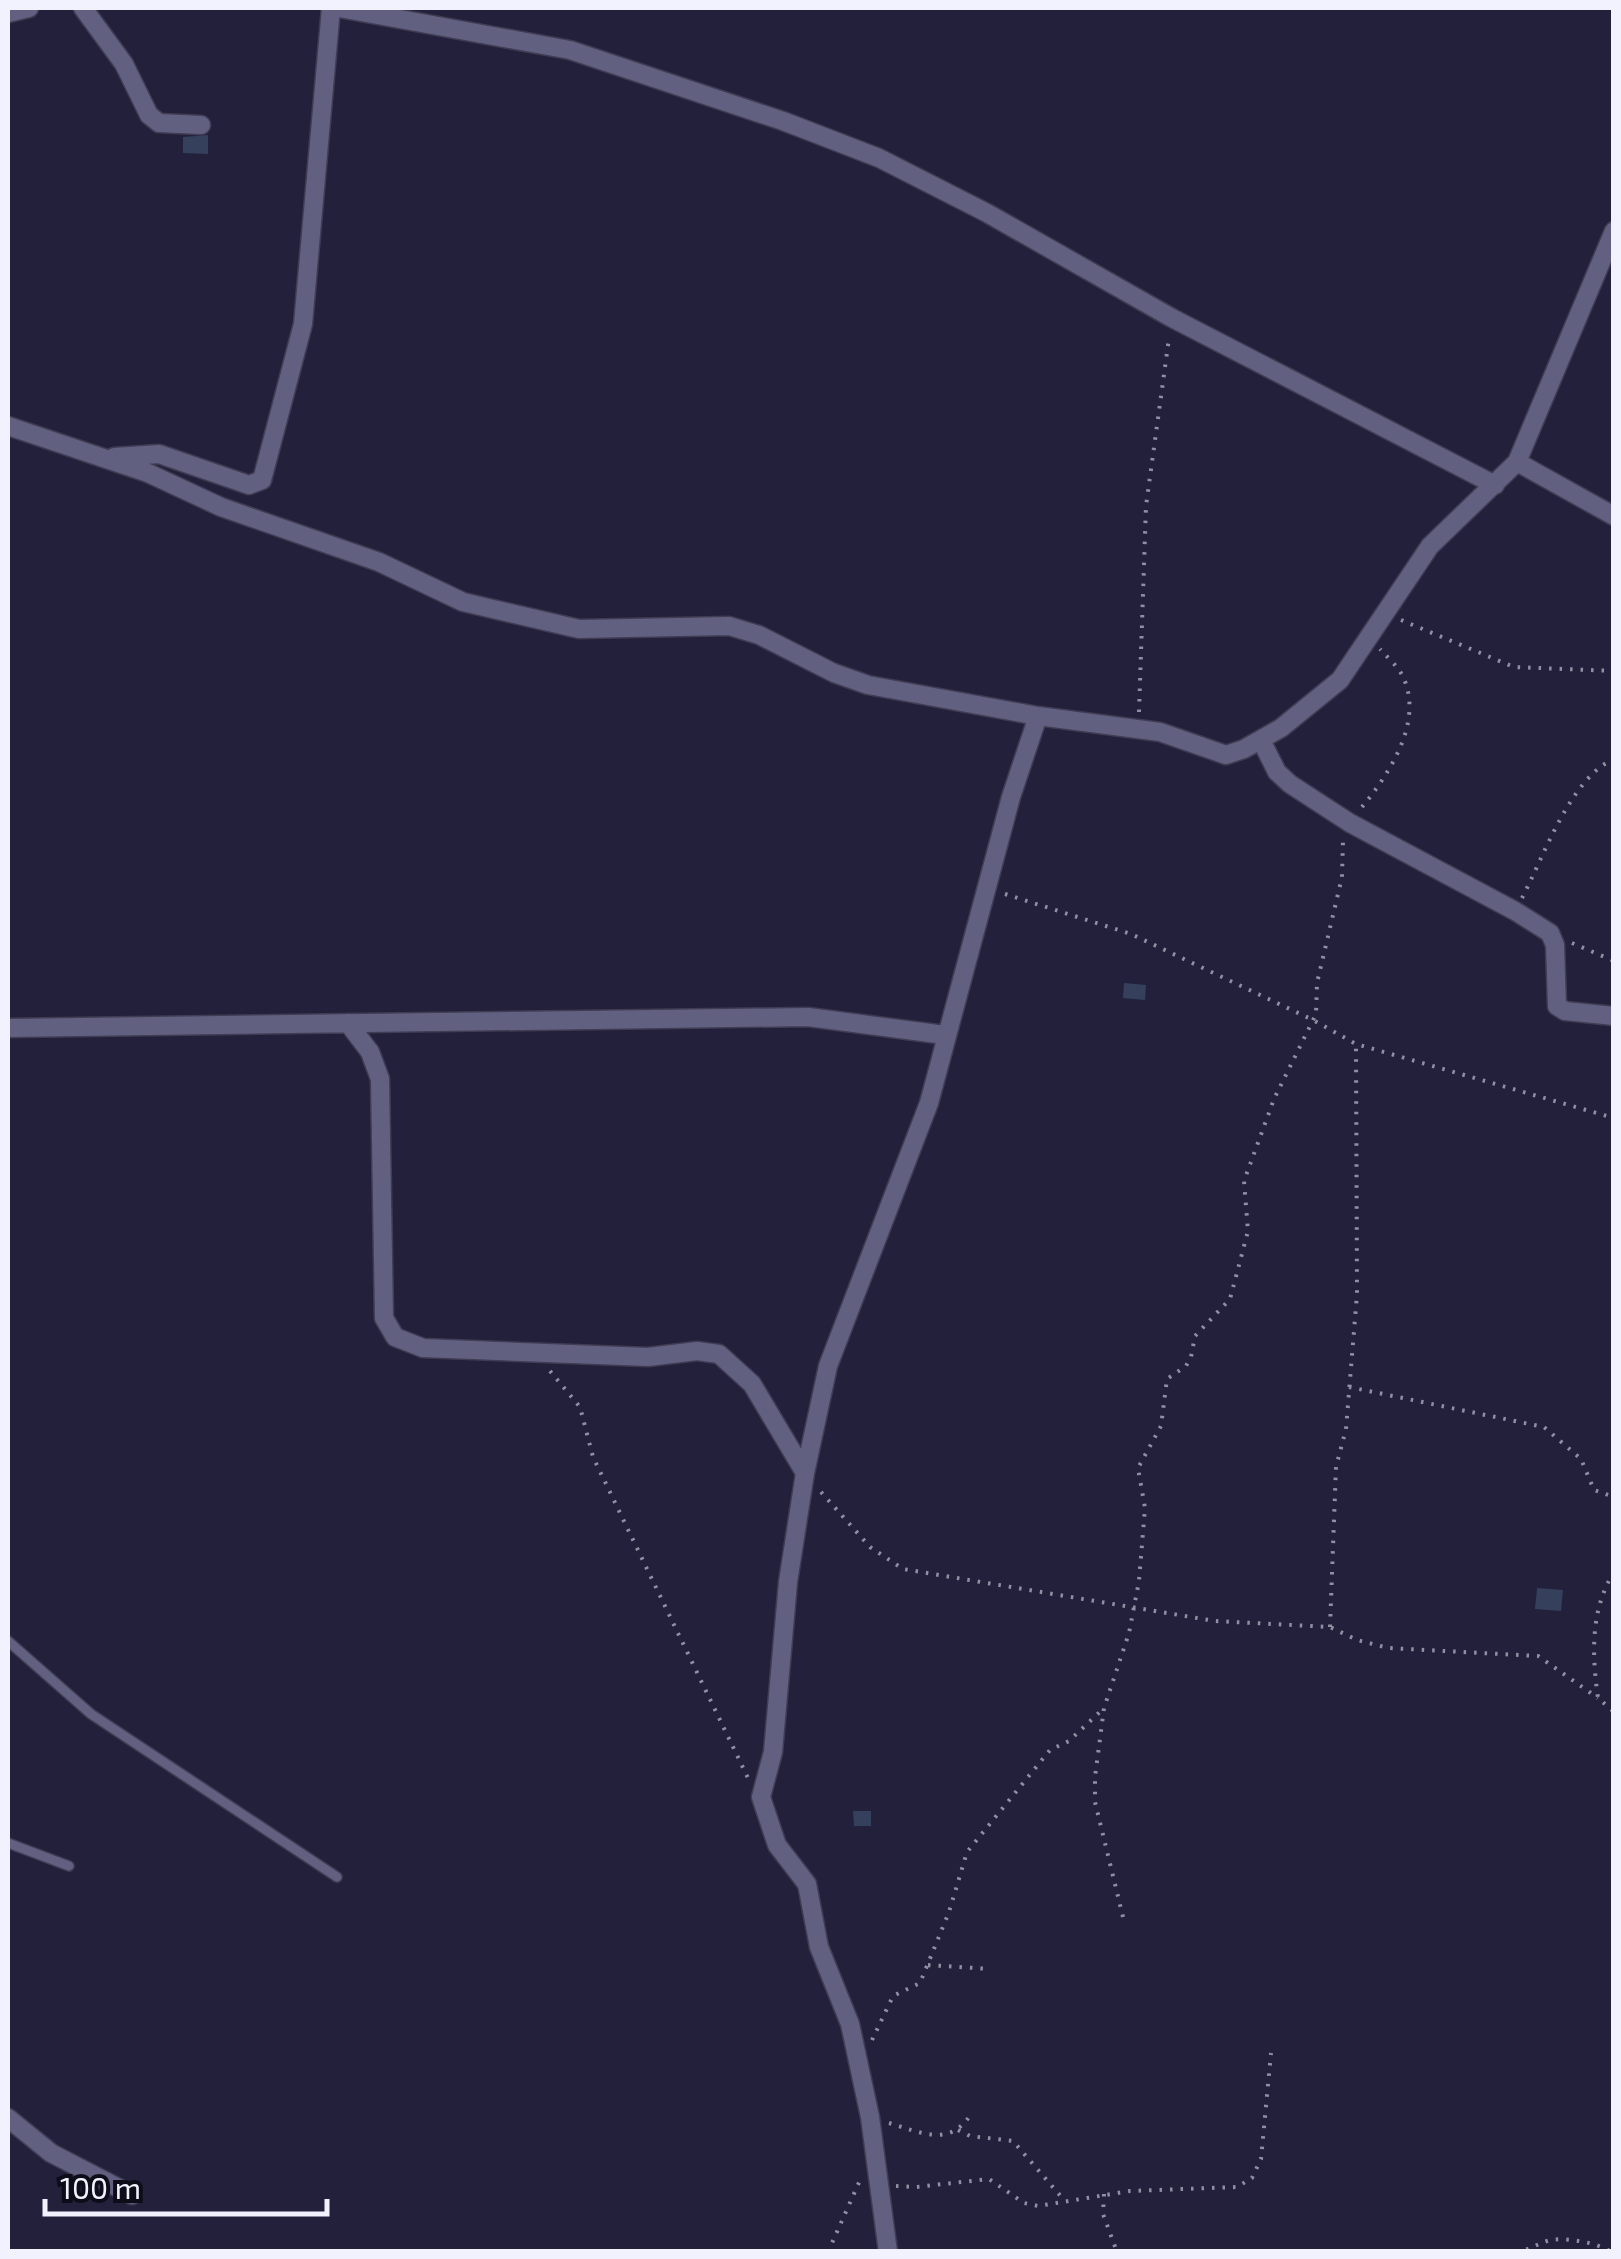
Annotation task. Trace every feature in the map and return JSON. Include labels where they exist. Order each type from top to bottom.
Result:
[{"type":"street","points":[[8,12],[29,8]]},
{"type":"street","points":[[83,8],[124,64],[150,115],[159,122],[201,125]]},
{"type":"street","points":[[108,458],[158,454],[250,485],[262,480],[302,324],[331,8]]},
{"type":"street","points":[[340,8],[570,50],[784,121],[879,158],[939,186],[1172,318],[1495,485]]},
{"type":"street","points":[[8,426],[108,458],[221,507],[379,562],[463,602],[579,629],[729,626],[759,635],[834,673],[868,685],[1038,716],[1160,732],[1226,754],[1261,740],[1340,680],[1430,546],[1517,462],[1614,231]]},
{"type":"street","points":[[1517,462],[1614,516]]},
{"type":"street","points":[[888,2252],[870,2118],[850,2024],[819,1947],[807,1884],[778,1846],[763,1809],[762,1790],[775,1736],[786,1594],[805,1473],[828,1366],[929,1103],[1010,796],[1038,716]]},
{"type":"street","points":[[1261,740],[1278,774],[1346,821],[1550,933],[1555,945],[1557,1006],[1565,1011],[1614,1016]]},
{"type":"street","points":[[8,1028],[808,1016],[945,1035]]},
{"type":"street","points":[[348,1023],[370,1052],[380,1079],[384,1318],[395,1337],[423,1348],[648,1357],[696,1351],[718,1354],[752,1384],[805,1473]]},
{"type":"street","points":[[8,2118],[51,2153],[132,2195]]},
{"type":"lane","points":[[8,1640],[91,1714],[337,1876]]},
{"type":"lane","points":[[8,1842],[69,1866]]},
{"type":"path","points":[[1139,729],[1146,506],[1172,318]]},
{"type":"path","points":[[1383,611],[1431,635],[1514,667],[1614,671]]},
{"type":"path","points":[[1122,1917],[1095,1802],[1104,1708],[1129,1633],[1139,1581],[1145,1508],[1138,1468],[1161,1426],[1167,1379],[1186,1366],[1195,1336],[1230,1299],[1248,1232],[1244,1181],[1274,1099],[1316,1014],[1317,983],[1342,877],[1346,821],[1393,764],[1410,710],[1403,678],[1370,638]]},
{"type":"path","points":[[1515,911],[1571,798],[1594,769],[1614,759]]},
{"type":"path","points":[[986,888],[1131,934],[1356,1044],[1614,1118]]},
{"type":"path","points":[[1550,933],[1614,961]]},
{"type":"path","points":[[1330,1627],[1336,1467],[1346,1430],[1356,1294],[1356,1044]]},
{"type":"path","points":[[534,1352],[580,1408],[593,1457],[763,1809]]},
{"type":"path","points":[[1349,1387],[1544,1426],[1581,1459],[1594,1490],[1614,1498]]},
{"type":"path","points":[[805,1473],[870,1547],[903,1569],[1215,1621],[1330,1627],[1357,1640],[1388,1648],[1538,1656],[1614,1712]]},
{"type":"path","points":[[1598,1698],[1596,1616],[1604,1588],[1614,1572]]},
{"type":"path","points":[[860,2068],[893,1996],[920,1983],[949,1912],[967,1852],[1050,1750],[1068,1741],[1104,1708]]},
{"type":"path","points":[[928,1965],[990,1970]]},
{"type":"path","points":[[877,2182],[916,2187],[989,2179],[1024,2204],[1038,2206],[1104,2194],[1227,2189],[1246,2184],[1260,2159],[1271,2052]]},
{"type":"path","points":[[870,2118],[935,2136],[958,2130],[969,2117]]},
{"type":"path","points":[[958,2130],[970,2136],[1013,2141],[1065,2201]]},
{"type":"path","points":[[828,2252],[857,2185],[875,2158]]},
{"type":"path","points":[[1104,2194],[1103,2214],[1116,2252]]},
{"type":"path","points":[[1516,2252],[1535,2249],[1553,2240],[1600,2244],[1611,2252]]},
{"type":"building","points":[[208,135],[208,154],[183,153],[183,137]]},
{"type":"building","points":[[1124,983],[1146,985],[1145,1000],[1123,998]]},
{"type":"building","points":[[1537,1588],[1563,1590],[1561,1611],[1535,1609]]},
{"type":"building","points":[[853,1811],[871,1811],[871,1826],[854,1826]]}]
